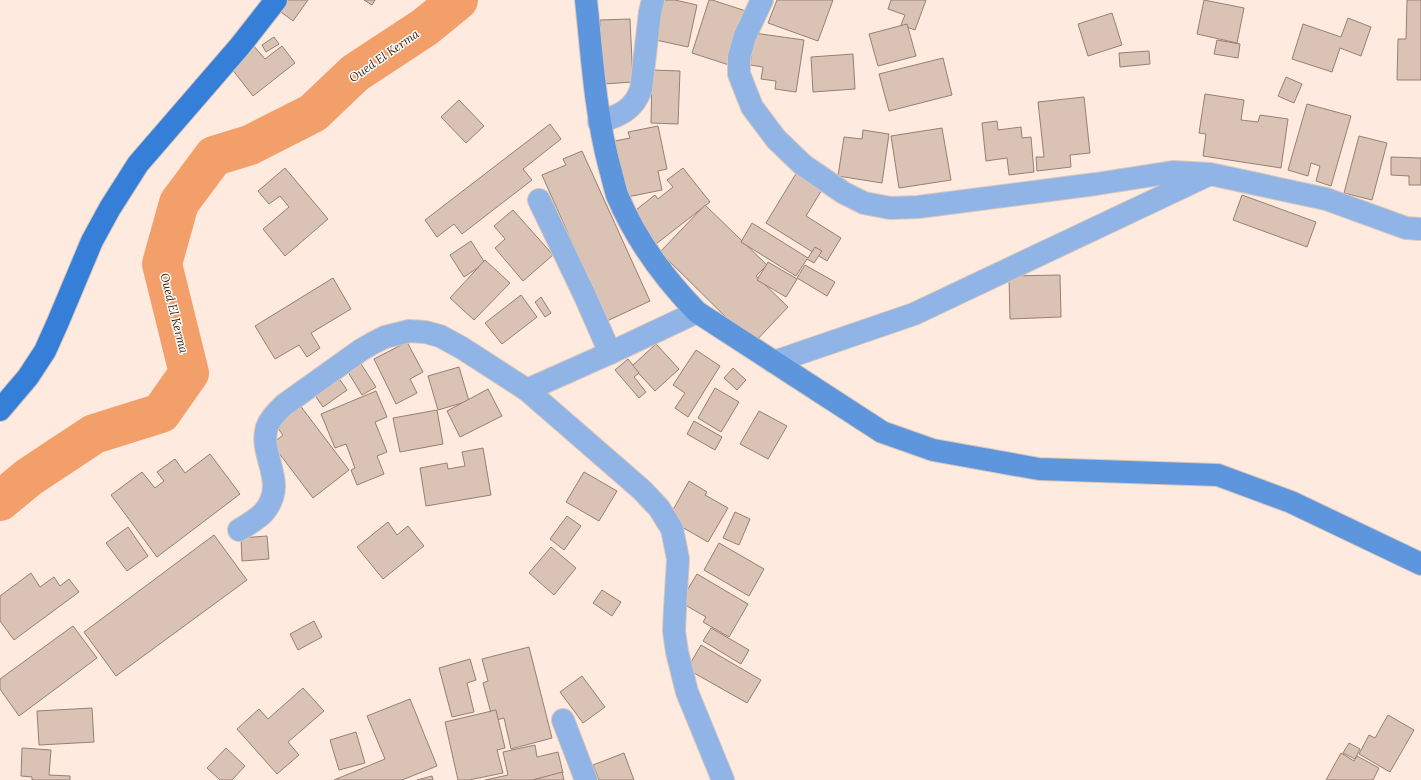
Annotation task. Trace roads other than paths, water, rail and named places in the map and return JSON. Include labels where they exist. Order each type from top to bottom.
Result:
[{"type":"main road","points":[[0,410],[28,377],[45,351],[92,241],[110,208],[138,164],[240,46],[276,0]]},
{"type":"street","points":[[586,0],[599,122],[617,194],[634,231],[655,262],[697,312],[882,432],[933,450],[1039,469],[1218,475],[1291,502],[1421,564]]},
{"type":"street","points":[[599,122],[623,113],[629,109],[639,96],[650,12],[653,0]]},
{"type":"street","points":[[762,0],[745,36],[739,57],[739,74],[752,106],[776,139],[803,164],[844,193],[864,203],[890,208],[918,207],[1096,184],[1173,172],[1210,174],[1326,199],[1406,228],[1421,229]]},
{"type":"street","points":[[774,362],[914,314],[1210,174]]},
{"type":"street","points":[[539,200],[586,296],[610,353]]},
{"type":"street","points":[[527,390],[697,312]]},
{"type":"street","points":[[239,530],[263,513],[270,503],[274,491],[274,479],[265,439],[267,425],[273,416],[284,405],[361,350],[385,337],[409,331],[425,332],[440,336],[482,360],[527,390],[642,490],[659,508],[672,529],[678,559],[674,631],[677,652],[687,692],[723,780]]},
{"type":"street","points":[[563,720],[586,780]]},
{"type":"waterway","name":"Oued El Kerma","points":[[0,501],[29,477],[94,434],[161,413],[189,373],[162,264],[179,203],[214,156],[250,145],[313,113],[355,73],[425,27],[458,0]]}]
